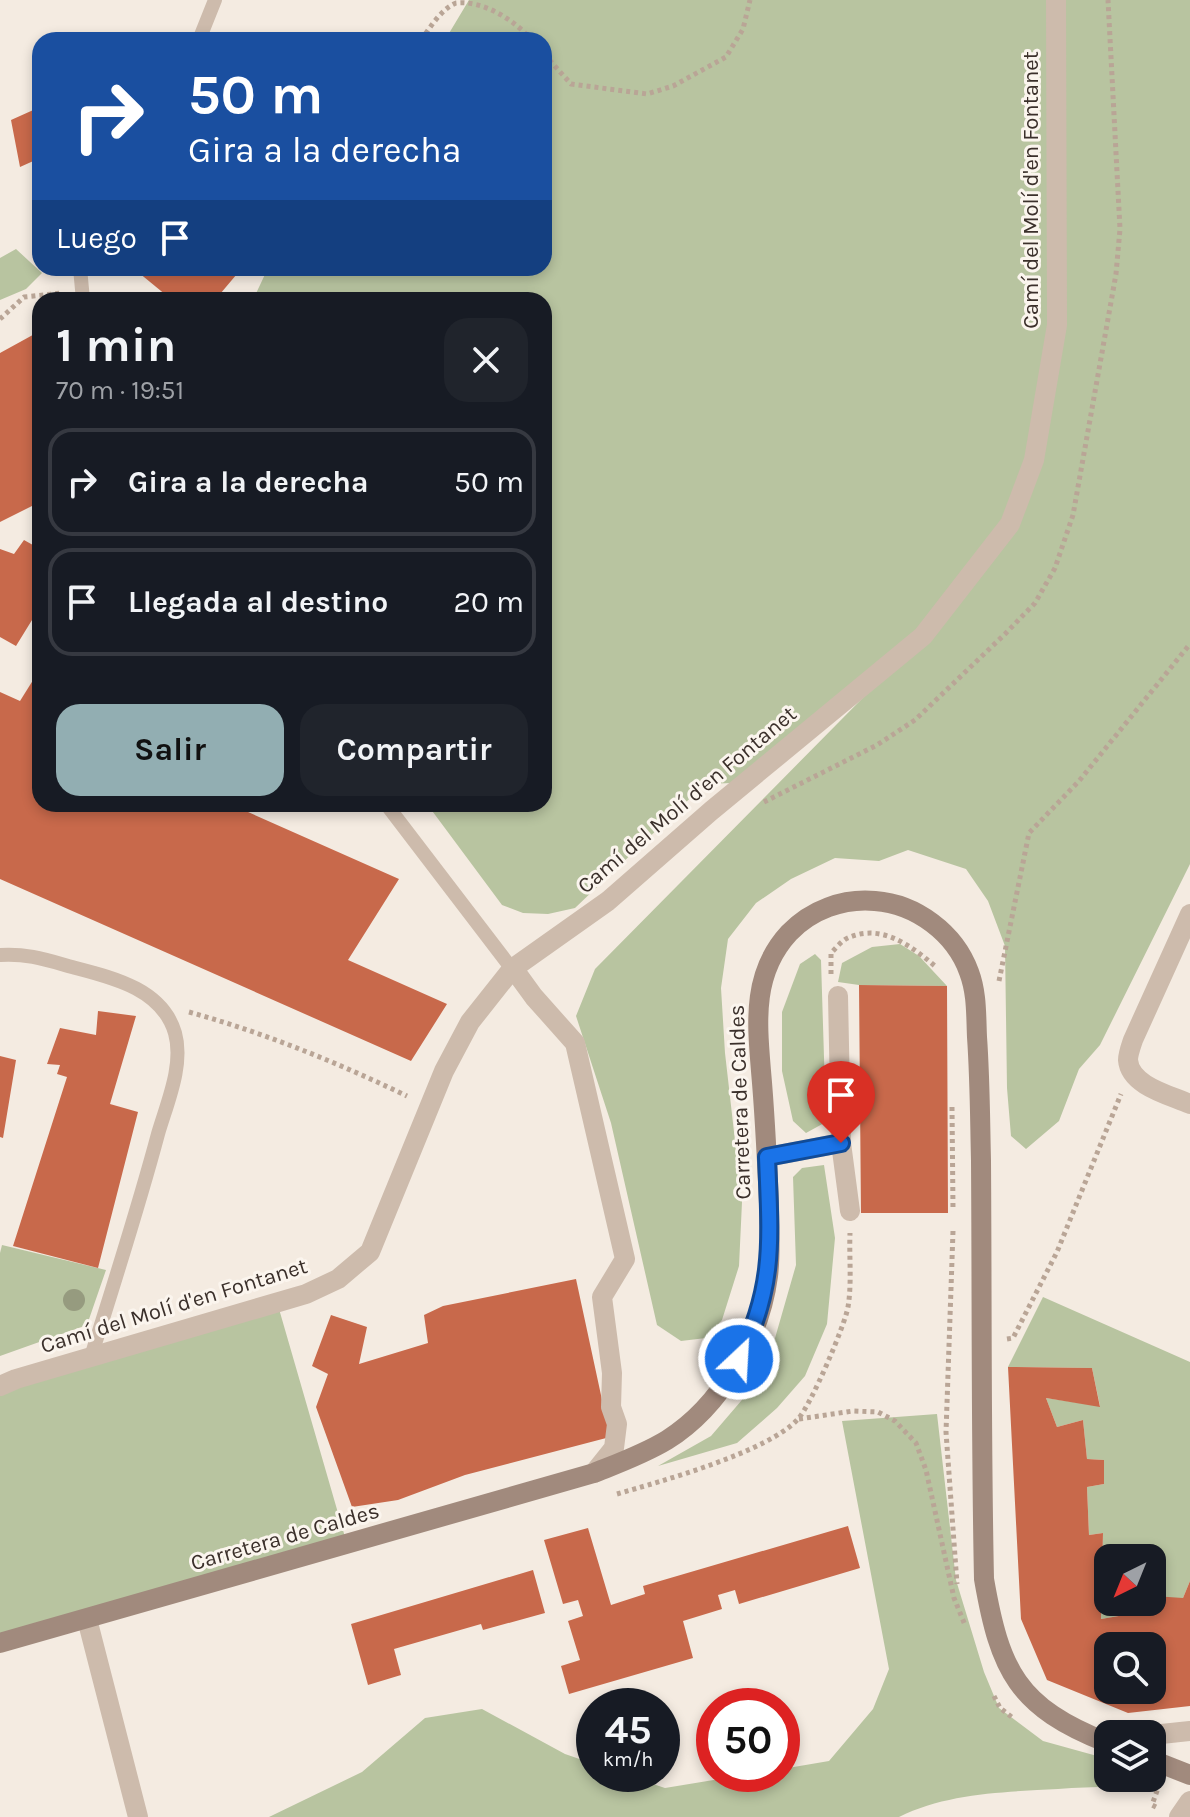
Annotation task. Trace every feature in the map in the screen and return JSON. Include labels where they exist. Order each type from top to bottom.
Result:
[{"type":"main road","name":"Carretera de Caldes","points":[[0,1643],[594,1473],[669,1438],[695,1417],[739,1359],[753,1331],[768,1277],[767,1157],[757,1004],[763,976],[778,948],[802,922],[840,904],[863,900],[888,902],[932,922],[954,944],[962,957],[976,1001],[980,1084],[984,1579],[997,1641],[1014,1679],[1028,1697],[1057,1718],[1094,1736]]},
{"type":"main road","points":[[1166,1766],[1190,1775]]},
{"type":"street","name":"Camí del Molí d'en Fontanet","points":[[0,1386],[306,1294],[338,1279],[370,1252],[444,1071],[470,1022],[513,968],[608,901],[711,811],[923,636],[1010,524],[1034,460],[1057,325],[1056,0]]},
{"type":"street","points":[[1190,914],[1133,1040],[1128,1058],[1132,1072],[1146,1085],[1190,1104]]},
{"type":"street","points":[[513,968],[575,1043],[625,1259],[602,1297],[612,1373],[611,1407],[617,1424],[614,1448],[594,1473]]},
{"type":"street","points":[[838,996],[841,1143],[850,1211]]},
{"type":"street","points":[[767,1157],[841,1143]]},
{"type":"street","points":[[87,1619],[138,1817]]},
{"type":"street","points":[[1166,1734],[1190,1731]]},
{"type":"street","points":[[1179,1817],[1190,1801]]},
{"type":"lane","points":[[202,32],[215,0]]},
{"type":"lane","points":[[392,812],[513,968]]},
{"type":"lane","points":[[0,955],[23,953],[113,978],[157,1003],[175,1034],[177,1064],[136,1215],[91,1357]]},
{"type":"path","points":[[552,63],[571,84],[647,94],[673,86],[726,57],[743,29],[750,0]]},
{"type":"path","points":[[755,807],[877,745],[915,720],[1035,603],[1055,568],[1073,515],[1083,469],[1118,259],[1120,229],[1108,0]]},
{"type":"path","points":[[427,32],[457,2],[485,1],[525,32]]},
{"type":"path","points":[[0,319],[24,297],[32,297]]},
{"type":"path","points":[[999,982],[1029,833],[1079,781],[1190,644]]},
{"type":"path","points":[[838,996],[831,975],[831,953],[849,937],[877,933],[902,940],[935,965],[942,977]]},
{"type":"path","points":[[157,1003],[257,1032],[342,1065],[429,1106]]},
{"type":"path","points":[[982,1344],[1013,1338],[1057,1252],[1115,1105],[1132,1072]]},
{"type":"path","points":[[952,1104],[953,1213]]},
{"type":"path","points":[[594,1473],[603,1498],[731,1456],[771,1438],[798,1419],[813,1394],[848,1308],[850,1211]]},
{"type":"path","points":[[798,1419],[853,1411],[878,1412],[895,1421],[916,1443],[926,1470],[954,1598],[970,1634],[956,1580],[946,1432],[953,1226]]},
{"type":"path","points":[[989,1684],[1000,1708],[1021,1724]]},
{"type":"green space","points":[[469,0],[1190,0],[1190,864],[1100,1045],[1079,1069],[1059,1121],[1026,1149],[1011,1136],[1007,1088],[1005,946],[988,901],[966,869],[908,850],[879,861],[835,858],[791,879],[756,903],[728,939],[721,988],[742,1202],[739,1266],[722,1320],[706,1338],[681,1341],[657,1325],[611,1123],[576,1016],[595,969],[918,642],[732,783],[705,784],[575,908],[548,914],[523,913],[502,905],[433,812],[552,812],[552,292],[257,292],[264,276],[552,276],[552,32],[450,32]]},
{"type":"green space","points":[[16,249],[32,264],[32,276],[39,276],[26,289],[0,300],[0,258]]},
{"type":"green space","points":[[900,944],[919,956],[947,986],[838,982],[842,963],[872,947]]},
{"type":"green space","points":[[815,954],[821,960],[826,1122],[806,1133],[793,1121],[782,1071],[782,1012],[800,964]]},
{"type":"green space","points":[[824,1165],[835,1238],[827,1324],[805,1376],[777,1408],[737,1443],[658,1466],[711,1436],[765,1373],[796,1265],[793,1177],[802,1168]]},
{"type":"green space","points":[[2,1245],[106,1270],[87,1325],[0,1356]]},
{"type":"green space","points":[[1043,1297],[1190,1362],[1190,1581],[1183,1598],[1166,1599],[1166,1544],[1103,1544],[1103,1533],[1089,1535],[1087,1487],[1104,1484],[1104,1460],[1087,1459],[1083,1420],[1057,1427],[1046,1398],[1100,1406],[1092,1368],[1008,1367]]},
{"type":"green space","points":[[277,1302],[347,1544],[0,1643],[0,1386]]},
{"type":"green space","points":[[937,1414],[956,1580],[984,1672],[999,1708],[1043,1741],[1094,1755],[1094,1787],[956,1798],[899,1817],[269,1817],[362,1772],[425,1718],[482,1709],[576,1758],[576,1792],[680,1792],[680,1786],[696,1783],[696,1792],[800,1792],[800,1766],[829,1761],[873,1709],[889,1669],[842,1421]]},
{"type":"building","points":[[32,111],[32,162],[20,167],[11,120]]},
{"type":"building","points":[[143,276],[235,276],[222,292],[162,292]]},
{"type":"building","points":[[32,335],[32,506],[0,522],[0,353]]},
{"type":"building","points":[[24,540],[32,544],[32,620],[16,646],[0,637],[0,549],[14,554]]},
{"type":"building","points":[[32,682],[32,812],[248,812],[399,879],[348,960],[447,1004],[411,1061],[0,879],[0,692],[20,701]]},
{"type":"building","points":[[859,985],[947,986],[948,1213],[861,1213]]},
{"type":"building","points":[[98,1011],[136,1016],[110,1104],[138,1112],[98,1268],[13,1246],[67,1077],[57,1074],[60,1065],[47,1064],[60,1028],[96,1035]]},
{"type":"building","points":[[0,1056],[16,1060],[3,1138],[0,1137]]},
{"type":"building","points":[[576,1279],[610,1437],[465,1475],[398,1500],[352,1507],[316,1407],[328,1374],[312,1366],[331,1315],[367,1327],[359,1364],[428,1343],[424,1315],[443,1306]]},
{"type":"building","points":[[1008,1367],[1092,1368],[1100,1407],[1046,1398],[1057,1427],[1083,1420],[1087,1459],[1104,1460],[1104,1484],[1087,1487],[1089,1535],[1103,1533],[1103,1544],[1094,1544],[1094,1616],[1101,1616],[1101,1619],[1166,1616],[1166,1597],[1183,1598],[1190,1581],[1190,1706],[1128,1713],[1106,1704],[1166,1704],[1166,1632],[1094,1632],[1094,1699],[1047,1680],[1021,1619]]},
{"type":"building","points":[[848,1526],[860,1568],[739,1604],[735,1590],[718,1595],[722,1609],[683,1621],[693,1658],[590,1688],[576,1688],[576,1692],[569,1694],[561,1666],[580,1660],[568,1621],[583,1616],[578,1600],[563,1604],[544,1540],[588,1528],[611,1605],[645,1594],[643,1586]]},
{"type":"building","points":[[533,1570],[545,1613],[483,1630],[481,1624],[394,1649],[401,1675],[368,1685],[351,1624]]},
{"type":"route","points":[[739,1359],[762,1306],[768,1277],[767,1157],[841,1143]]}]
